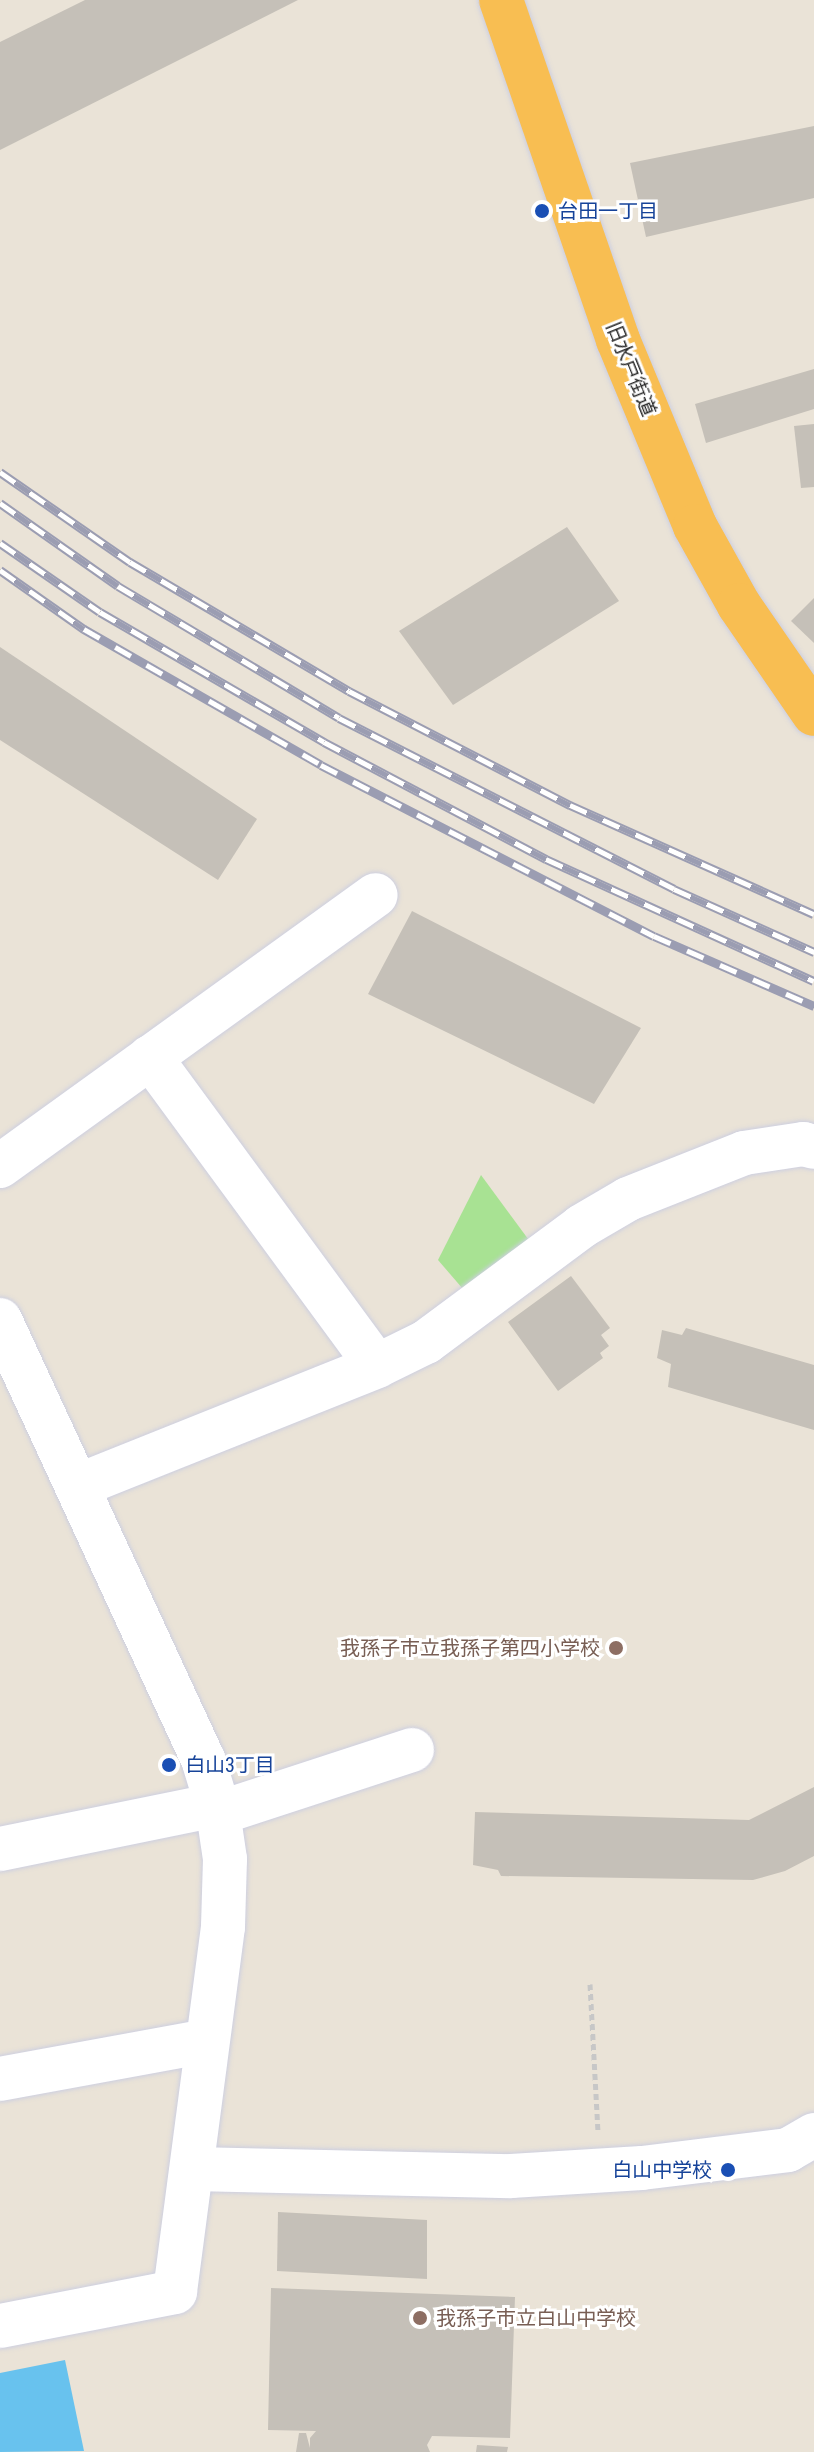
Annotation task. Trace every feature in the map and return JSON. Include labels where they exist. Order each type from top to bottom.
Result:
[{"type":"highway","name":"旧水戸街道","points":[[501,0],[618,340],[695,526],[739,605],[814,714]]},
{"type":"street","points":[[0,1166],[376,895]]},
{"type":"street","points":[[150,1057],[377,1366]]},
{"type":"street","points":[[80,1485],[377,1366],[426,1342],[582,1226],[628,1199],[744,1153],[803,1144],[814,1147]]},
{"type":"street","points":[[0,1320],[80,1485],[203,1759],[218,1809],[225,1859],[223,1927],[175,2292],[0,2326]]},
{"type":"street","points":[[0,1849],[218,1809],[412,1750]]},
{"type":"street","points":[[0,2079],[207,2041]]},
{"type":"street","points":[[193,2169],[511,2176],[600,2171],[788,2150],[814,2135]]},
{"type":"path","points":[[590,1984],[600,2171]]},
{"type":"green space","points":[[481,1175],[534,1247],[469,1296],[438,1260]]},
{"type":"water","points":[[65,2360],[84,2451],[0,2452],[0,2373]]},
{"type":"building","points":[[85,0],[298,0],[0,150],[0,42]]},
{"type":"building","points":[[814,126],[814,198],[646,237],[630,163]]},
{"type":"building","points":[[814,369],[814,409],[706,443],[695,404]]},
{"type":"building","points":[[814,424],[814,487],[801,488],[794,426]]},
{"type":"building","points":[[567,527],[619,601],[453,705],[399,631]]},
{"type":"building","points":[[814,598],[814,643],[791,621]]},
{"type":"building","points":[[0,647],[257,819],[218,880],[0,740]]},
{"type":"building","points":[[412,911],[641,1028],[594,1104],[368,994]]},
{"type":"building","points":[[571,1276],[610,1328],[601,1335],[609,1346],[600,1353],[603,1358],[558,1391],[508,1322]]},
{"type":"building","points":[[686,1328],[814,1365],[814,1430],[668,1387],[671,1364],[657,1358],[662,1330],[682,1335]]},
{"type":"building","points":[[814,1787],[814,1856],[785,1871],[753,1880],[501,1876],[498,1870],[473,1865],[475,1812],[749,1820]]},
{"type":"building","points":[[278,2212],[427,2220],[427,2279],[277,2271]]},
{"type":"building","points":[[271,2288],[515,2297],[510,2438],[432,2436],[427,2445],[430,2452],[296,2452],[299,2433],[306,2433],[310,2448],[310,2438],[316,2431],[268,2430]]},
{"type":"building","points":[[477,2445],[508,2447],[507,2452],[476,2452]]},
{"type":"railway","points":[[0,472],[130,562],[349,691],[570,805],[814,914]]},
{"type":"railway","points":[[0,503],[118,586],[339,718],[674,889],[814,952]]},
{"type":"railway","points":[[0,543],[100,612],[324,742],[546,859],[814,981]]},
{"type":"railway","points":[[0,570],[84,629],[321,765],[654,936],[814,1006]]},
{"type":"place","name":"台田一丁目","points":[[542,211]]},
{"type":"place","name":"我孫子市立我孫子第四小学校","points":[[616,1648]]},
{"type":"place","name":"白山3丁目","points":[[169,1765]]},
{"type":"place","name":"白山中学校","points":[[728,2170]]},
{"type":"place","name":"我孫子市立白山中学校","points":[[420,2318]]}]
